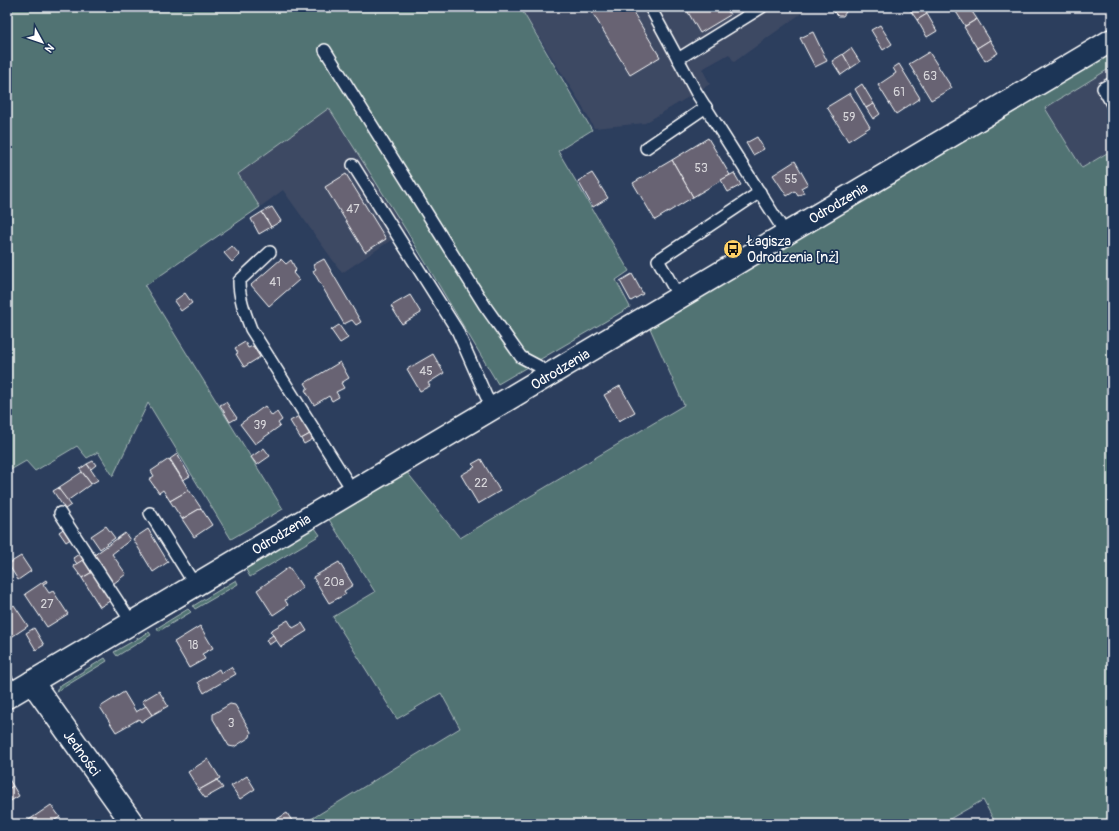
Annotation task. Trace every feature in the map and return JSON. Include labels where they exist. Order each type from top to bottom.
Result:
[{"type":"street","name":"Odrodzenia","points":[[15,688],[132,623],[1112,40]]},
{"type":"street","name":"Jedności","points":[[15,688],[133,824]]},
{"type":"lane","points":[[650,7],[706,107],[786,234]]},
{"type":"lane","points":[[678,59],[762,7]]},
{"type":"lane","points":[[325,50],[485,306],[521,357],[538,366],[547,376]]},
{"type":"lane","points":[[1112,83],[1102,88],[1112,104]]},
{"type":"lane","points":[[646,148],[706,107]]},
{"type":"lane","points":[[353,165],[457,330],[486,396],[493,408]]},
{"type":"lane","points":[[679,297],[658,260],[760,192]]},
{"type":"lane","points":[[270,252],[239,280],[239,293],[245,314],[251,329],[353,491]]},
{"type":"lane","points":[[60,513],[132,623]]},
{"type":"lane","points":[[150,513],[195,585]]},
{"type":"shaded area","points":[[520,7],[810,7],[734,62],[729,54],[702,69],[710,84],[645,123],[594,128],[581,104]]},
{"type":"shaded area","points":[[1112,65],[1112,150],[1082,168],[1044,105]]},
{"type":"shaded area","points":[[329,107],[406,230],[342,273],[283,190],[260,207],[238,174]]},
{"type":"green space","points":[[7,7],[520,7],[592,130],[558,151],[629,271],[616,280],[630,307],[498,384],[406,230],[329,108],[238,174],[260,207],[145,286],[283,509],[231,539],[148,403],[113,476],[98,452],[87,458],[77,446],[35,471],[26,461],[7,472]]},
{"type":"green space","points":[[1112,52],[1112,67],[1045,108],[1082,168],[1112,150],[1112,824],[996,824],[983,800],[941,824],[913,824],[912,822],[908,824],[303,824],[460,728],[441,693],[397,719],[333,617],[375,592],[328,518],[406,471],[460,538],[684,405],[649,326]]},
{"type":"green space","points":[[313,525],[320,535],[250,577],[244,566]]},
{"type":"green space","points":[[232,573],[234,576],[155,623],[153,620]]},
{"type":"green space","points":[[236,580],[238,584],[195,609],[193,606]]},
{"type":"green space","points":[[188,609],[191,612],[159,631],[157,628]]},
{"type":"green space","points":[[149,632],[151,635],[117,656],[114,652]]},
{"type":"green space","points":[[105,658],[107,661],[56,692],[59,686]]},
{"type":"building","points":[[589,7],[630,7],[660,57],[630,75]]},
{"type":"building","points":[[685,7],[726,7],[730,15],[700,33]]},
{"type":"building","points":[[837,7],[843,7],[846,12],[843,16],[838,16],[834,12]]},
{"type":"building","points":[[908,7],[923,7],[927,14],[917,20]]},
{"type":"building","points":[[953,7],[969,7],[977,19],[965,26]]},
{"type":"building","points":[[927,14],[937,31],[927,37],[917,20]]},
{"type":"building","points":[[977,19],[990,40],[977,48],[964,27]]},
{"type":"building","points":[[880,25],[892,44],[883,50],[871,30]]},
{"type":"building","points":[[813,32],[827,61],[815,67],[800,38]]},
{"type":"building","points":[[990,40],[998,53],[985,61],[977,48]]},
{"type":"building","points":[[851,48],[860,62],[851,68],[843,54]]},
{"type":"building","points":[[929,52],[952,88],[931,100],[909,64]]},
{"type":"building","points":[[843,54],[851,68],[841,75],[832,61]]},
{"type":"building","points":[[899,64],[920,98],[896,114],[878,85],[896,73],[893,68]]},
{"type":"building","points":[[862,84],[874,104],[866,108],[855,89]]},
{"type":"building","points":[[850,93],[870,127],[848,141],[827,107]]},
{"type":"building","points":[[874,104],[880,114],[873,119],[866,108]]},
{"type":"building","points":[[757,137],[764,149],[753,155],[746,143]]},
{"type":"building","points":[[708,138],[730,175],[693,197],[672,160]]},
{"type":"building","points":[[672,160],[693,197],[655,220],[633,183]]},
{"type":"building","points":[[795,161],[808,184],[801,188],[804,193],[798,196],[795,191],[787,196],[773,175]]},
{"type":"building","points":[[592,173],[608,198],[593,207],[578,181]]},
{"type":"building","points":[[734,173],[741,185],[728,192],[721,180]]},
{"type":"building","points":[[346,174],[386,239],[365,252],[325,187]]},
{"type":"building","points":[[272,207],[281,221],[271,227],[262,212]]},
{"type":"building","points":[[262,212],[271,227],[259,234],[251,219]]},
{"type":"building","points":[[232,246],[240,255],[232,262],[224,253]]},
{"type":"building","points":[[281,259],[286,264],[291,260],[296,270],[293,273],[299,280],[269,306],[251,285]]},
{"type":"building","points":[[324,259],[361,322],[356,325],[352,320],[344,324],[313,271],[316,269],[313,265]]},
{"type":"building","points":[[632,274],[643,294],[631,301],[620,281]]},
{"type":"building","points":[[185,293],[192,303],[181,311],[174,301]]},
{"type":"building","points":[[410,295],[421,313],[402,324],[391,306]]},
{"type":"building","points":[[339,325],[348,338],[340,343],[331,330]]},
{"type":"building","points":[[245,342],[248,348],[253,346],[260,357],[244,367],[236,354],[238,353],[235,348]]},
{"type":"building","points":[[433,354],[444,373],[428,383],[430,386],[420,391],[407,369]]},
{"type":"building","points":[[340,362],[349,378],[341,383],[344,388],[336,392],[339,397],[332,401],[329,396],[314,405],[305,390],[308,388],[305,383]]},
{"type":"building","points":[[620,386],[635,412],[619,421],[604,395]]},
{"type":"building","points":[[226,402],[237,418],[230,422],[220,405]]},
{"type":"building","points":[[265,406],[272,416],[277,412],[282,420],[278,423],[280,426],[255,444],[240,424]]},
{"type":"building","points":[[299,416],[310,434],[301,439],[290,421]]},
{"type":"building","points":[[310,434],[313,439],[304,444],[301,439]]},
{"type":"building","points":[[264,448],[270,456],[257,465],[251,457]]},
{"type":"building","points":[[177,454],[190,476],[183,480],[170,459]]},
{"type":"building","points":[[169,459],[189,490],[170,501],[163,490],[159,493],[149,479],[154,476],[151,471]]},
{"type":"building","points":[[481,459],[500,491],[478,504],[461,475],[475,467],[472,464]]},
{"type":"building","points":[[93,461],[96,465],[91,469],[87,464]]},
{"type":"building","points":[[87,464],[98,480],[91,484],[80,469]]},
{"type":"building","points":[[82,472],[91,484],[67,501],[58,488]]},
{"type":"building","points":[[58,488],[71,505],[65,509],[53,491]]},
{"type":"building","points":[[189,490],[201,508],[182,519],[170,501]]},
{"type":"building","points":[[201,508],[212,525],[194,537],[182,519]]},
{"type":"building","points":[[106,526],[115,538],[100,549],[91,536]]},
{"type":"building","points":[[66,527],[72,538],[66,542],[59,532]]},
{"type":"building","points":[[148,529],[168,562],[153,572],[133,539]]},
{"type":"building","points":[[125,533],[130,540],[112,554],[126,574],[113,584],[93,556]]},
{"type":"building","points":[[82,552],[86,558],[77,564],[73,558]]},
{"type":"building","points":[[21,556],[31,571],[18,580],[8,564]]},
{"type":"building","points":[[86,558],[94,571],[82,578],[73,566]]},
{"type":"building","points":[[339,562],[353,585],[344,591],[346,594],[329,603],[313,577]]},
{"type":"building","points":[[289,567],[303,588],[285,600],[288,605],[273,615],[257,590]]},
{"type":"building","points":[[94,571],[113,599],[100,607],[82,578]]},
{"type":"building","points":[[46,580],[47,582],[43,584],[49,593],[53,591],[68,614],[47,627],[25,594]]},
{"type":"building","points":[[14,605],[28,626],[10,638],[7,633],[7,610]]},
{"type":"building","points":[[288,620],[293,628],[302,623],[307,631],[281,647],[270,631]]},
{"type":"building","points":[[200,626],[213,648],[202,654],[205,659],[189,668],[174,642]]},
{"type":"building","points":[[34,628],[44,645],[36,650],[26,633]]},
{"type":"building","points":[[273,635],[276,640],[269,645],[266,640]]},
{"type":"building","points":[[231,667],[236,674],[204,693],[198,682],[219,669],[221,673]]},
{"type":"building","points":[[159,691],[168,706],[152,715],[142,701]]},
{"type":"building","points":[[124,692],[136,712],[146,706],[152,715],[141,722],[139,719],[116,732],[100,707]]},
{"type":"building","points":[[230,704],[235,705],[251,732],[250,737],[234,747],[229,746],[213,719],[213,714]]},
{"type":"building","points":[[208,759],[220,778],[199,790],[188,772]]},
{"type":"building","points":[[7,776],[13,786],[7,790]]},
{"type":"building","points":[[247,776],[255,789],[240,799],[231,786]]},
{"type":"building","points":[[217,780],[223,788],[205,798],[199,790]]},
{"type":"building","points":[[13,786],[19,796],[7,803],[7,790]]},
{"type":"building","points":[[51,805],[60,817],[55,820],[58,824],[27,824],[26,822]]},
{"type":"building","points":[[287,813],[294,824],[269,824]]},
{"type":"place","name":"Łagisza Odrodzenia [nż]","points":[[733,249]]}]
